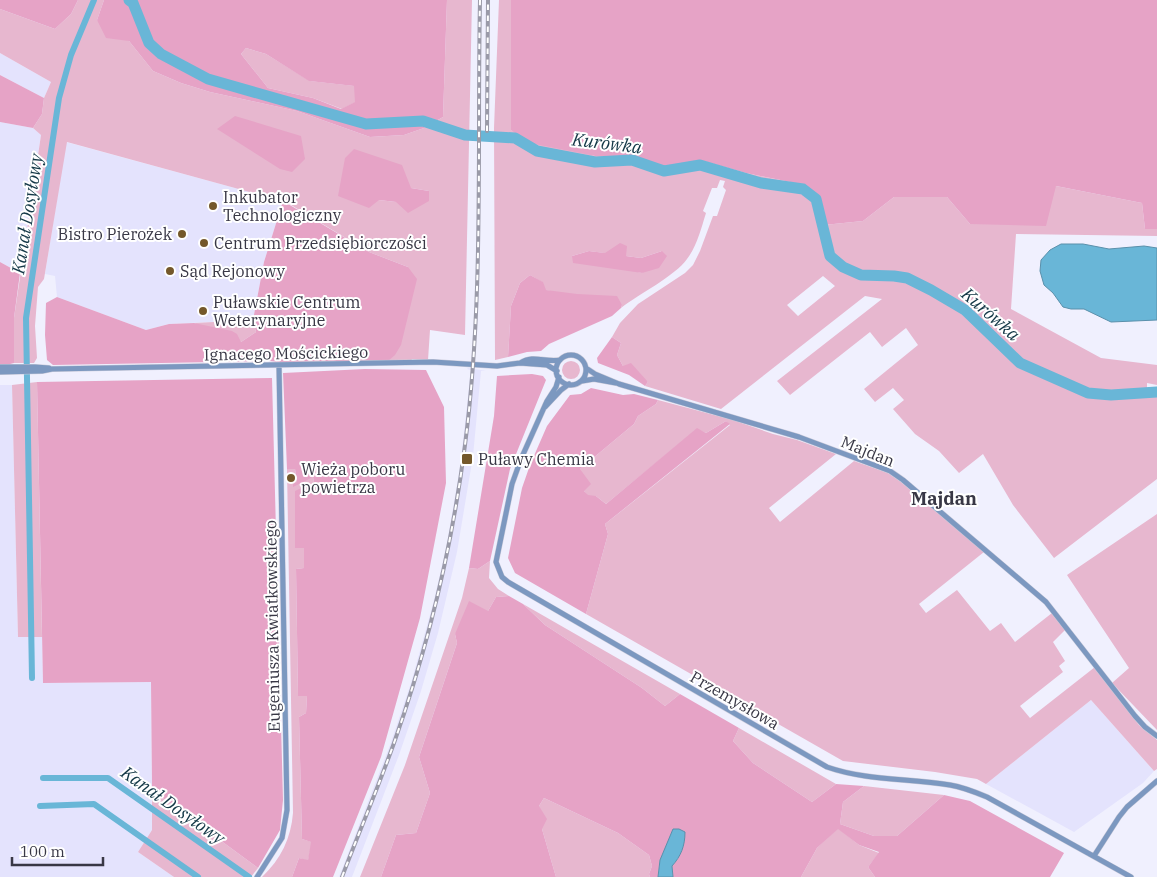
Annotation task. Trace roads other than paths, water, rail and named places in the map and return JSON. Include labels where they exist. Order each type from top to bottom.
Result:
[{"type":"street","points":[[574,355],[583,360],[586,368],[582,380],[576,384],[569,384],[563,382],[558,374],[557,365],[560,360],[574,355]]},
{"type":"street","name":"Ignacego Mościckiego","points":[[0,367],[52,369],[433,362],[497,366],[531,358],[552,361],[560,360]]},
{"type":"street","name":"Ignacego Mościckiego","points":[[520,362],[548,365],[558,374]]},
{"type":"street","name":"Eugeniusza Kwiatkowskiego","points":[[258,875],[282,838],[287,810],[279,366]]},
{"type":"street","name":"Majdan","points":[[586,368],[619,384],[799,437],[890,471],[1046,602],[1134,716],[1157,736]]},
{"type":"street","name":"Ignacego Mościckiego","points":[[0,372],[17,369]]},
{"type":"street","name":"Przemysłowa","points":[[558,374],[556,387],[550,396],[516,471],[496,553],[498,570],[502,577],[827,767],[860,777],[950,785],[966,789],[987,797],[1131,877]]},
{"type":"street","name":"Majdan","points":[[582,380],[594,379],[619,384]]},
{"type":"street","name":"Przemysłowa","points":[[545,408],[560,390],[569,384]]},
{"type":"street","points":[[1094,856],[1119,817],[1157,781]]},
{"type":"water","points":[[1061,244],[1083,244],[1109,249],[1144,246],[1157,248],[1157,320],[1111,322],[1084,309],[1063,307],[1053,293],[1044,285],[1040,271],[1041,260],[1050,250]]},
{"type":"water","points":[[673,829],[685,832],[683,846],[680,855],[672,866],[673,877],[658,877],[660,860]]},
{"type":"waterway","name":"Kanał Dosyłowy","points":[[32,678],[26,318],[59,98],[71,55],[94,0]]},
{"type":"waterway","name":"Kurówka","points":[[129,0],[133,3],[149,43],[161,54],[208,79],[366,124],[423,121],[465,135],[515,138],[537,151],[595,162],[632,160],[664,171],[700,165],[761,183],[803,189],[816,199],[830,256],[843,267],[861,275],[907,278],[931,290],[965,310],[1020,363],[1088,393],[1111,395],[1157,392]]},
{"type":"waterway","name":"Kanał Dosyłowy","points":[[43,778],[108,778],[249,877]]},
{"type":"waterway","points":[[40,806],[94,804],[198,877]]},
{"type":"railway","points":[[342,877],[388,760],[418,670],[446,559],[460,483],[471,390],[475,334],[480,0]]},
{"type":"railway","points":[[487,131],[488,0]]},
{"type":"place","name":"Inkubator Technologiczny","points":[[213,206]]},
{"type":"place","name":"Bistro Pierożek","points":[[182,234]]},
{"type":"place","name":"Centrum Przedsiębiorczości","points":[[204,243]]},
{"type":"place","name":"Sąd Rejonowy","points":[[170,271]]},
{"type":"place","name":"Puławskie Centrum Weterynaryjne","points":[[203,311]]},
{"type":"place","name":"Puławy Chemia","points":[[467,459]]},
{"type":"place","name":"Wieża poboru powietrza","points":[[291,478]]},
{"type":"district","name":"Majdan","points":[[944,498]]}]
